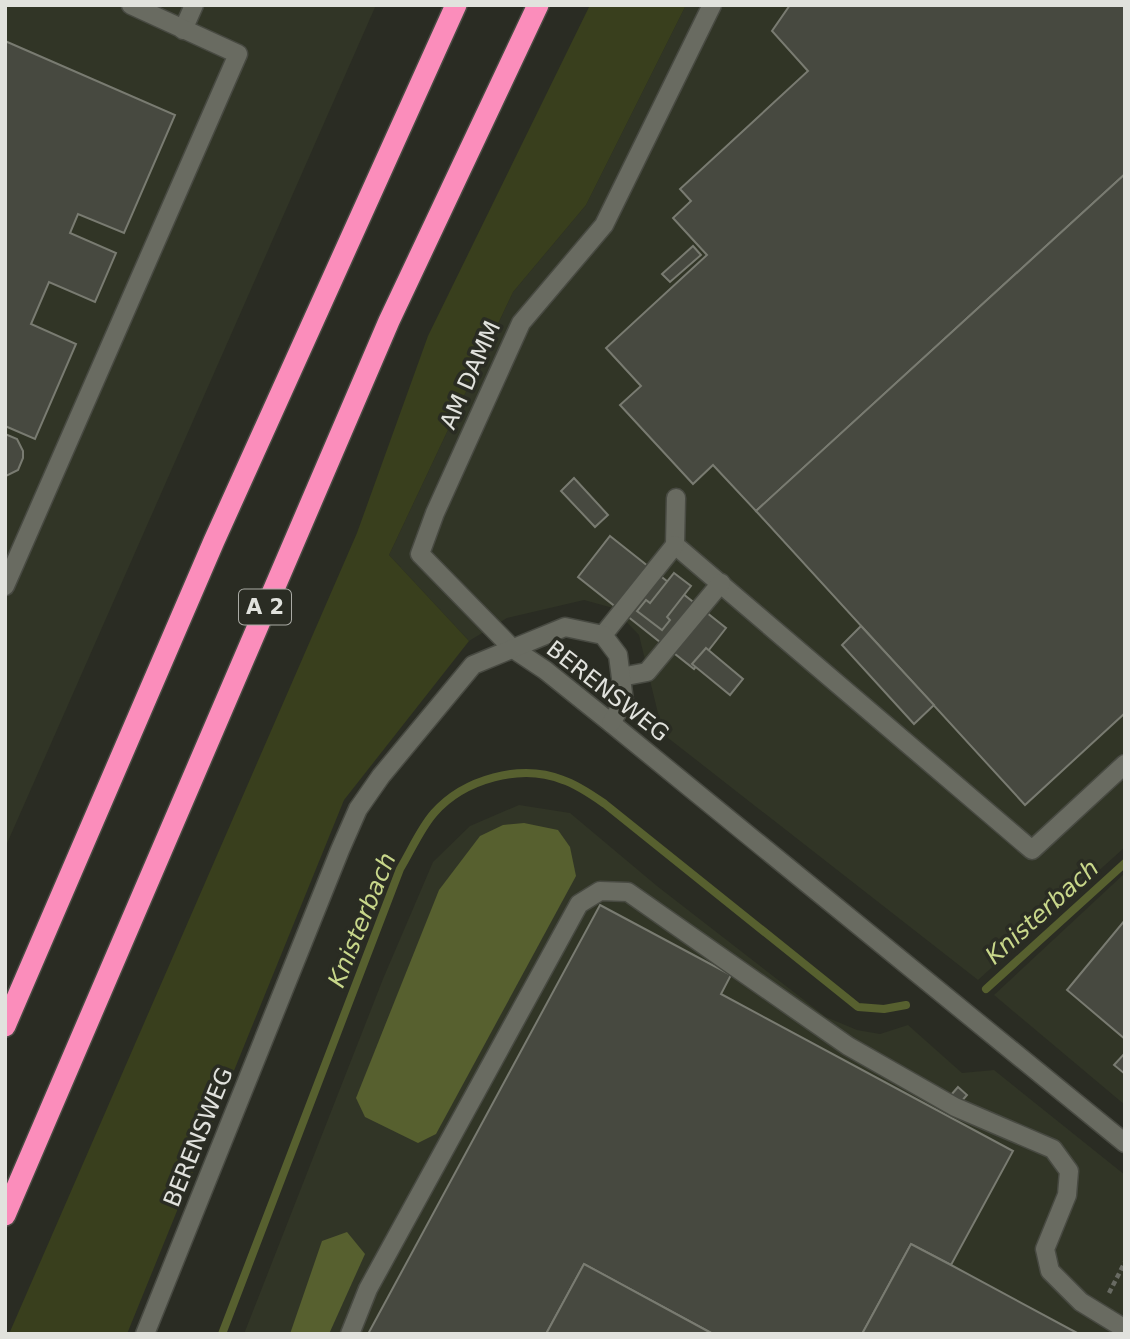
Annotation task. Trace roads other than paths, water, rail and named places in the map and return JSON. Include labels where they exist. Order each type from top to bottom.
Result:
[{"type":"highway","points":[[5,1026],[214,541],[456,5]]},
{"type":"highway","name":"A 2","points":[[5,1215],[383,334],[538,5]]},
{"type":"street","points":[[5,586],[238,54],[131,5]]},
{"type":"street","points":[[183,30],[194,5]]},
{"type":"street","name":"AM DAMM","points":[[512,649],[420,554],[435,513],[521,323],[604,225],[712,5]]},
{"type":"street","points":[[603,635],[675,545],[677,498]]},
{"type":"street","points":[[675,545],[1032,850],[1125,764]]},
{"type":"street","points":[[621,677],[647,672],[721,583]]},
{"type":"street","points":[[512,649],[565,627],[603,635],[618,655],[624,701],[611,723]]},
{"type":"street","name":"BERENSWEG","points":[[145,1334],[358,809],[381,776],[472,665],[512,649],[545,670],[611,723],[1125,1143]]},
{"type":"street","points":[[350,1334],[368,1289],[579,904],[600,891],[628,892],[848,1046],[955,1107],[1053,1149],[1069,1171],[1067,1195],[1045,1249],[1050,1271],[1082,1302],[1125,1329]]},
{"type":"waterway","name":"Knisterbach","points":[[222,1334],[400,869],[434,813],[446,801],[477,783],[494,777],[529,773],[547,775],[574,785],[605,804],[858,1007],[884,1009],[906,1005]]},
{"type":"waterway","name":"Knisterbach","points":[[986,989],[1125,863]]}]
